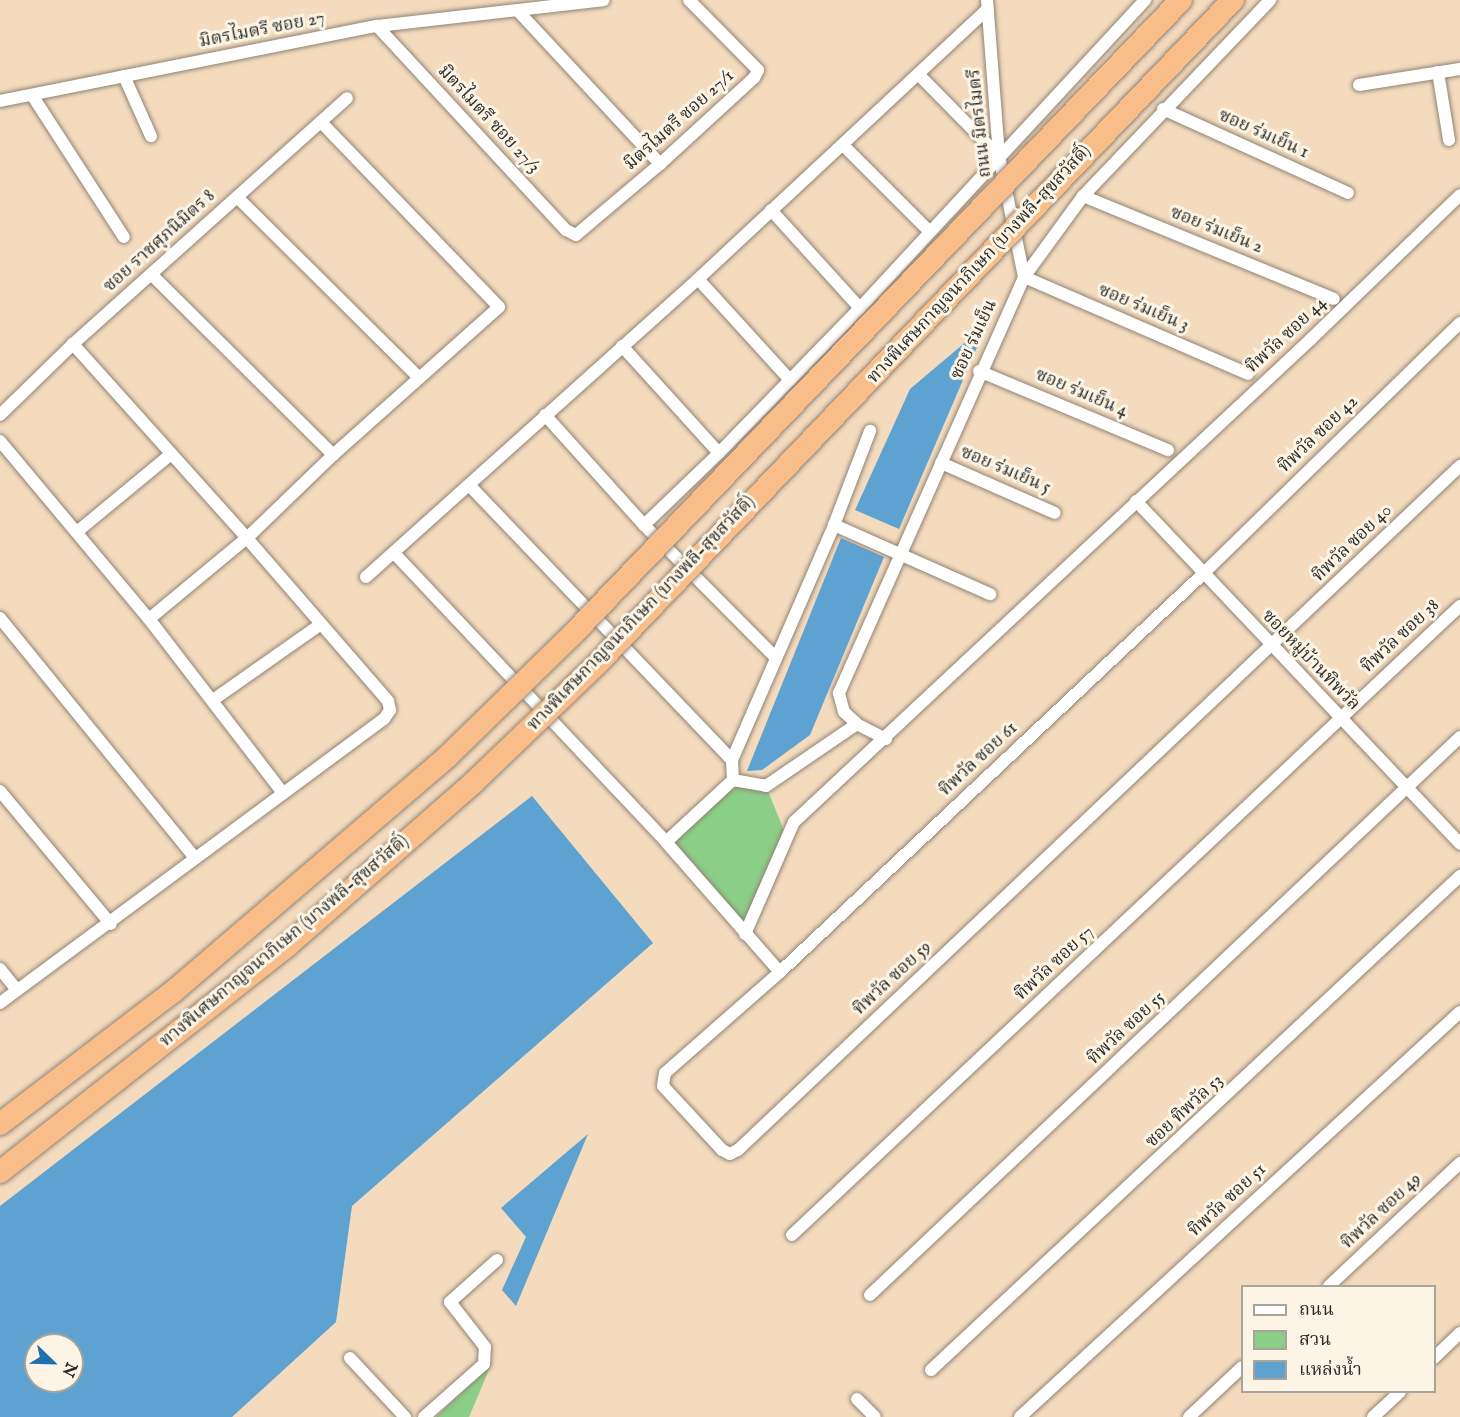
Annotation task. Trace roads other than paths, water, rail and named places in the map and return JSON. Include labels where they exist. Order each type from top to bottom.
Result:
[{"type":"highway","name":"ทางพิเศษกาญจนาภิเษก (บางพลี-สุขสวัสดิ์)","points":[[0,1124],[174,991],[447,757],[597,609],[1181,0]]},
{"type":"highway","name":"ทางพิเศษกาญจนาภิเษก (บางพลี-สุขสวัสดิ์)","points":[[0,1172],[287,945],[473,783],[598,663],[1233,0]]},
{"type":"street","name":"มิตรไมตรี ซอย 27","points":[[0,101],[377,26],[513,8],[604,0]]},
{"type":"street","name":"มิตรไมตรี ซอย 27/1","points":[[576,235],[660,164],[754,78],[758,70],[689,0]]},
{"type":"street","points":[[644,525],[719,453],[860,308],[1145,0]]},
{"type":"street","name":"ซอย ร่มเย็น","points":[[886,739],[857,724],[844,712],[839,693],[899,553],[1024,277],[1083,196],[1270,0]]},
{"type":"street","points":[[366,577],[698,279],[843,145],[988,5]]},
{"type":"street","name":"ถนน มิตรไมตรี","points":[[988,5],[999,156],[1024,277]]},
{"type":"street","points":[[513,8],[660,164]]},
{"type":"street","name":"มิตรไมตรี ซอย 27/3","points":[[377,26],[566,230],[576,235]]},
{"type":"street","points":[[1359,85],[1460,69]]},
{"type":"street","points":[[1438,72],[1449,140]]},
{"type":"street","points":[[918,74],[999,156]]},
{"type":"street","points":[[124,76],[151,136]]},
{"type":"street","points":[[32,95],[124,237]]},
{"type":"street","name":"ซอย ราชศุภนิมิตร 8","points":[[0,415],[73,344],[347,98]]},
{"type":"street","name":"ซอย ร่มเย็น 1","points":[[1163,110],[1348,193]]},
{"type":"street","points":[[149,619],[247,538],[333,455],[499,307],[321,122]]},
{"type":"street","points":[[843,145],[930,231]]},
{"type":"street","name":"ทิพวัล ซอย 44","points":[[745,934],[794,822],[886,739],[1460,195]]},
{"type":"street","name":"ซอย ร่มเย็น 2","points":[[1083,196],[1334,299]]},
{"type":"street","points":[[237,197],[419,378]]},
{"type":"street","points":[[771,210],[860,308]]},
{"type":"street","points":[[152,274],[333,455]]},
{"type":"street","name":"ซอย ร่มเย็น 3","points":[[1024,277],[1248,374]]},
{"type":"street","points":[[698,279],[790,380]]},
{"type":"street","name":"ทิพวัล ซอย 42","points":[[1203,574],[1460,323]]},
{"type":"street","points":[[0,1003],[111,924],[195,858],[384,719],[390,710],[388,701],[247,538],[73,344]]},
{"type":"street","points":[[622,346],[719,453]]},
{"type":"street","name":"ซอย ร่มเย็น 4","points":[[980,371],[1168,450]]},
{"type":"street","points":[[545,415],[644,525],[775,657]]},
{"type":"street","points":[[733,780],[732,760],[834,525],[870,431]]},
{"type":"street","points":[[0,441],[78,531],[149,619],[283,793]]},
{"type":"street","points":[[78,531],[171,454]]},
{"type":"street","name":"ซอย ร่มเย็น 5","points":[[941,463],[1055,513]]},
{"type":"street","name":"ทิพวัล ซอย 40","points":[[1270,648],[1460,466]]},
{"type":"street","points":[[470,486],[732,760]]},
{"type":"street","name":"ซอยหมู่บ้านทิพวัล","points":[[1136,501],[1270,648],[1342,718],[1460,844]]},
{"type":"street","points":[[834,525],[990,594]]},
{"type":"street","points":[[394,553],[666,842],[780,972]]},
{"type":"street","name":"ทิพวัล ซอย 61","points":[[780,972],[1203,574]]},
{"type":"street","name":"ทิพวัล ซอย 38","points":[[1342,718],[1460,606]]},
{"type":"street","points":[[0,618],[195,858]]},
{"type":"street","points":[[213,700],[321,624]]},
{"type":"street","name":"ทิพวัล ซอย 59","points":[[780,972],[662,1080],[663,1086],[722,1150],[730,1154],[1270,648]]},
{"type":"street","name":"ทิพวัล ซอย 57","points":[[792,1235],[1342,718]]},
{"type":"street","points":[[733,780],[766,786],[857,724]]},
{"type":"street","name":"ทิพวัล ซอย 55","points":[[870,1295],[1460,737]]},
{"type":"street","points":[[666,842],[733,780]]},
{"type":"street","points":[[0,791],[111,924]]},
{"type":"street","name":"ซอย ทิพวัล 53","points":[[931,1370],[1460,876]]},
{"type":"street","points":[[0,969],[17,990]]},
{"type":"street","name":"ทิพวัล ซอย 51","points":[[1020,1417],[1460,1012]]},
{"type":"street","name":"ทิพวัล ซอย 49","points":[[1331,1285],[1460,1163]]},
{"type":"street","points":[[424,1417],[484,1364],[485,1347],[450,1302],[496,1260]]},
{"type":"street","points":[[1436,1356],[1460,1333]]},
{"type":"street","points":[[350,1358],[405,1417]]},
{"type":"street","points":[[1189,1417],[1241,1368]]},
{"type":"street","points":[[1373,1417],[1399,1393]]},
{"type":"street","points":[[857,1399],[875,1417]]},
{"type":"water","points":[[987,324],[899,529],[855,510],[910,389]]},
{"type":"water","points":[[841,538],[884,557],[810,735],[762,770],[747,771]]},
{"type":"water","points":[[532,796],[653,943],[352,1206],[336,1322],[232,1417],[0,1417],[0,1206]]},
{"type":"water","points":[[588,1134],[516,1306],[502,1290],[526,1237],[501,1208]]}]
